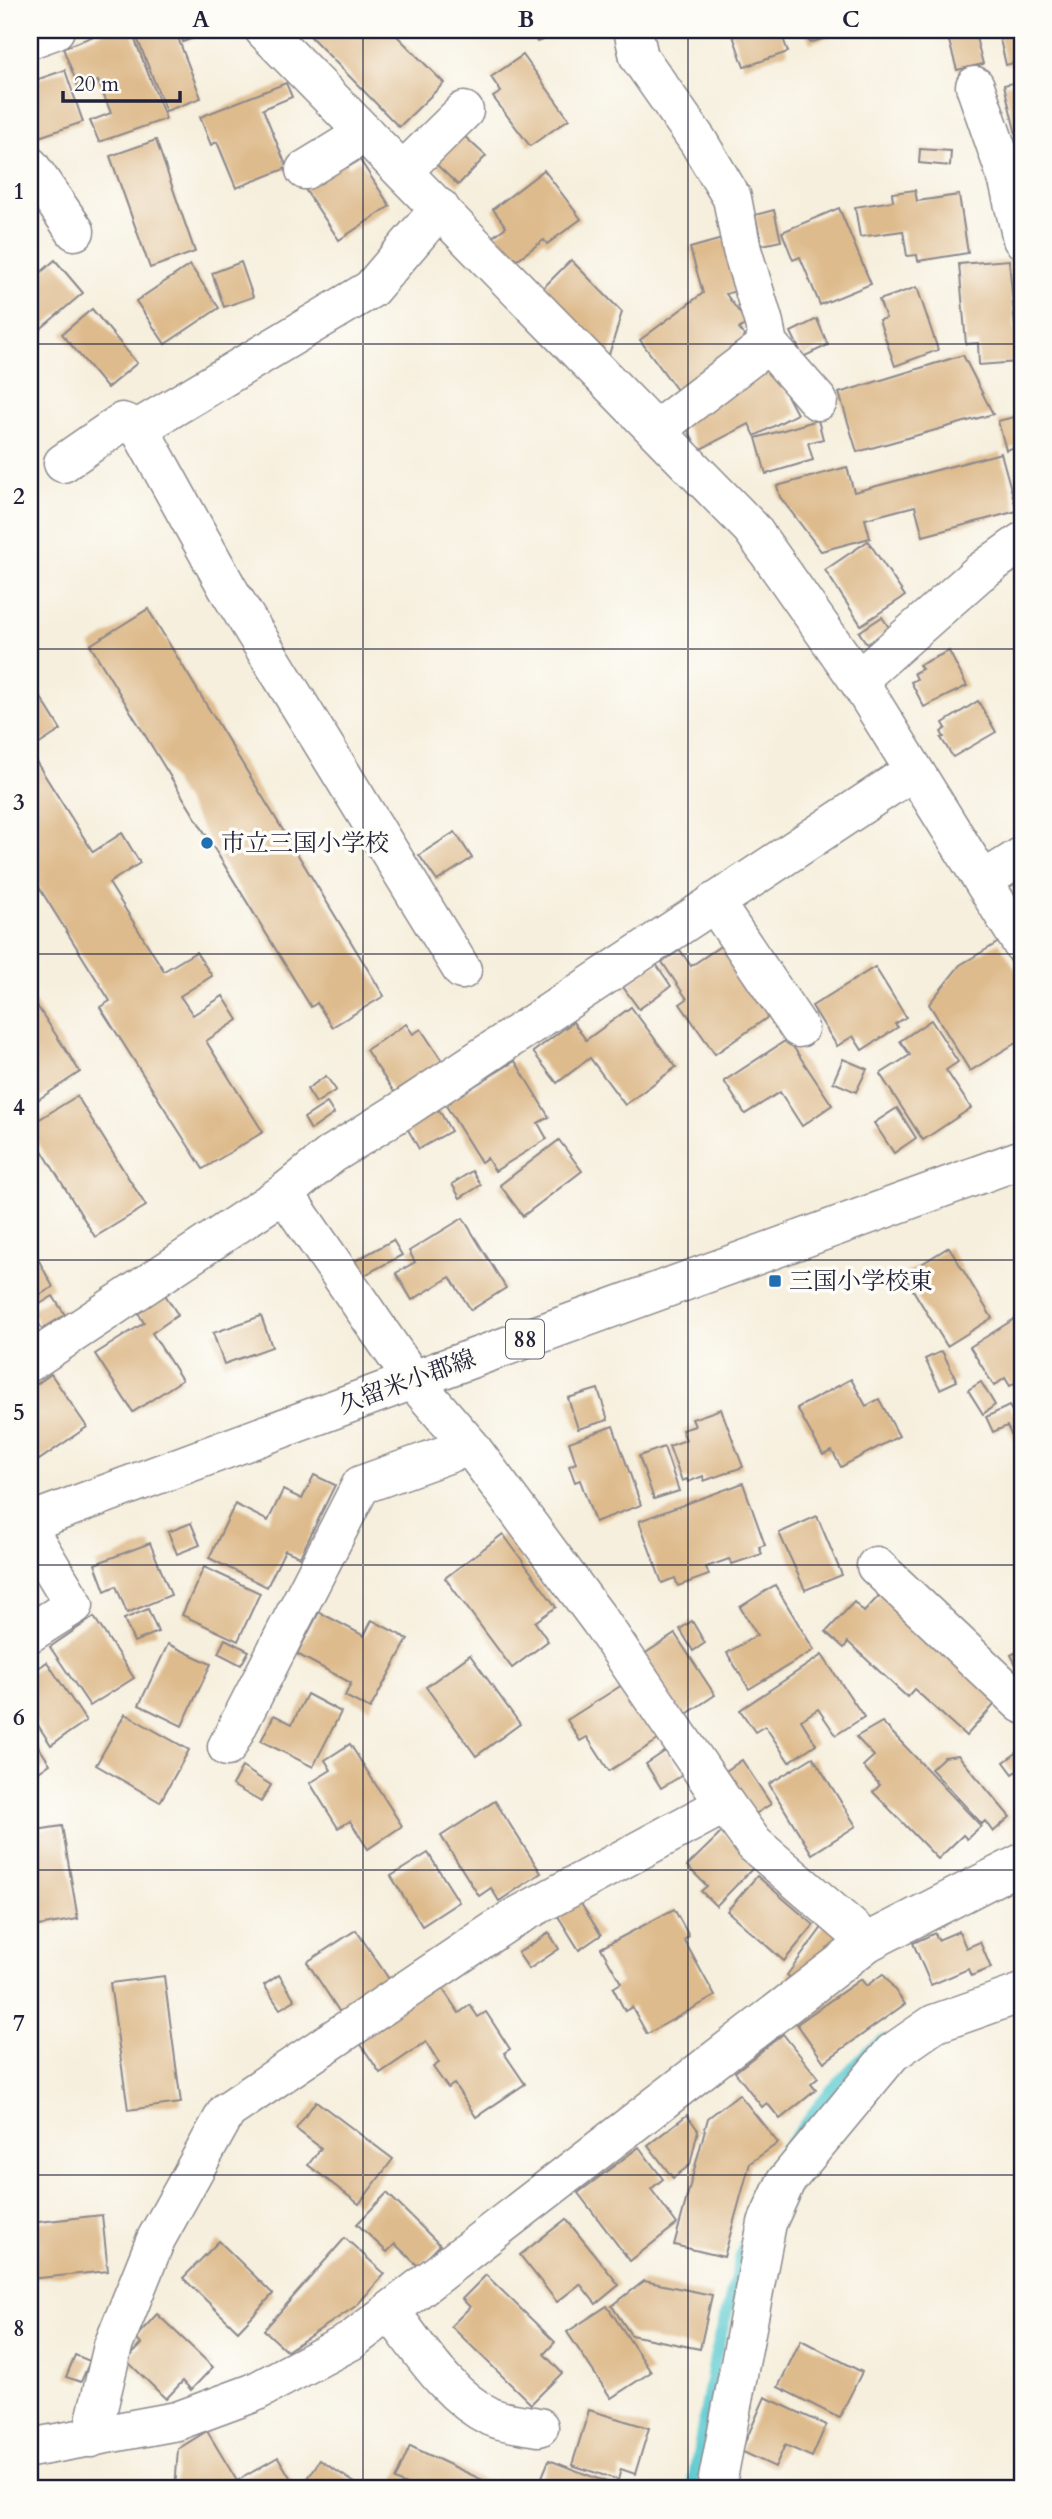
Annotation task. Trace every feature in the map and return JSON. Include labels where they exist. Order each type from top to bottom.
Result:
[{"type":"street","points":[[30,39],[55,30]]},
{"type":"street","points":[[264,30],[752,529],[858,680],[1022,944]]},
{"type":"street","points":[[633,30],[639,57],[698,141],[732,198],[742,250],[768,344],[818,401]]},
{"type":"street","points":[[975,86],[1015,180],[1022,239]]},
{"type":"street","points":[[403,171],[464,111]]},
{"type":"street","points":[[304,170],[365,133]]},
{"type":"street","points":[[30,166],[75,231]]},
{"type":"street","points":[[139,428],[371,289],[440,208]]},
{"type":"street","points":[[656,430],[768,344]]},
{"type":"street","points":[[63,463],[122,422],[139,428],[228,589],[463,970]]},
{"type":"street","points":[[858,680],[979,573],[1022,542]]},
{"type":"street","points":[[30,1362],[284,1193],[331,1155],[913,771]]},
{"type":"street","points":[[984,880],[1022,856]]},
{"type":"street","points":[[715,902],[799,1028]]},
{"type":"street","name":"久留米小郡線","points":[[30,1522],[1022,1159]]},
{"type":"street","points":[[284,1193],[413,1380],[470,1446],[600,1621],[724,1804],[754,1843],[868,1942]]},
{"type":"street","points":[[227,1747],[361,1485],[470,1446]]},
{"type":"street","points":[[30,1532],[74,1605],[30,1633]]},
{"type":"street","points":[[876,1566],[1022,1704]]},
{"type":"street","points":[[91,2438],[113,2346],[156,2239],[228,2111],[512,1919],[724,1804]]},
{"type":"street","points":[[30,2448],[177,2421],[253,2393],[351,2341],[868,1942],[1022,1863]]},
{"type":"street","points":[[716,2489],[767,2223],[786,2181],[892,2053],[934,2024],[1022,1993]]},
{"type":"street","points":[[390,2311],[440,2375],[473,2407],[494,2418],[539,2427]]},
{"type":"building","points":[[109,30],[131,30],[166,119],[99,142],[90,121],[111,113],[98,81],[79,89],[63,48]]},
{"type":"building","points":[[134,30],[175,30],[201,98],[166,111]]},
{"type":"building","points":[[179,30],[203,30],[204,34],[183,42]]},
{"type":"building","points":[[319,30],[391,30],[444,83],[399,127],[311,37]]},
{"type":"building","points":[[532,30],[568,30],[537,42]]},
{"type":"building","points":[[731,30],[780,30],[788,52],[744,67]]},
{"type":"building","points":[[805,30],[848,30],[810,43]]},
{"type":"building","points":[[974,30],[983,64],[957,70],[947,34]]},
{"type":"building","points":[[990,30],[1022,30],[1022,67],[1020,61],[1006,65],[998,31],[991,33]]},
{"type":"building","points":[[523,55],[569,119],[530,146],[493,97],[501,92],[491,77]]},
{"type":"building","points":[[65,70],[83,122],[30,140],[30,82]]},
{"type":"building","points":[[1022,81],[1022,155],[1021,155],[1004,85]]},
{"type":"building","points":[[286,83],[292,97],[263,109],[287,168],[236,188],[217,142],[211,145],[200,117]]},
{"type":"building","points":[[463,135],[486,156],[458,185],[435,163]]},
{"type":"building","points":[[156,140],[195,252],[150,268],[110,156]]},
{"type":"building","points":[[920,149],[951,151],[950,166],[919,163]]},
{"type":"building","points":[[360,160],[390,206],[339,240],[304,188],[345,161],[348,167]]},
{"type":"building","points":[[544,170],[581,219],[547,244],[544,240],[511,264],[491,238],[506,227],[493,209]]},
{"type":"building","points":[[915,190],[917,201],[959,195],[968,253],[918,261],[917,255],[907,256],[903,231],[860,237],[855,207],[893,201],[892,193]]},
{"type":"building","points":[[839,208],[871,284],[820,305],[800,257],[793,260],[782,232]]},
{"type":"building","points":[[774,210],[781,241],[762,245],[755,215]]},
{"type":"building","points":[[729,237],[742,289],[726,294],[747,323],[739,329],[746,338],[677,390],[640,340],[703,293],[690,248]]},
{"type":"building","points":[[55,260],[83,293],[38,331],[30,321],[30,282]]},
{"type":"building","points":[[571,260],[622,312],[608,358],[542,289]]},
{"type":"building","points":[[1009,260],[1018,362],[979,365],[978,343],[966,344],[959,264]]},
{"type":"building","points":[[241,262],[253,297],[224,307],[212,273]]},
{"type":"building","points":[[190,265],[219,308],[165,344],[136,301]]},
{"type":"building","points":[[917,287],[938,350],[895,366],[879,320],[886,318],[879,300]]},
{"type":"building","points":[[92,309],[137,363],[107,388],[62,334]]},
{"type":"building","points":[[817,319],[828,345],[803,357],[791,332]]},
{"type":"building","points":[[963,355],[993,414],[857,452],[839,393]]},
{"type":"building","points":[[771,365],[797,414],[755,436],[749,424],[699,450],[684,423]]},
{"type":"building","points":[[1022,415],[1022,445],[1006,450],[998,421]]},
{"type":"building","points":[[818,420],[823,439],[808,443],[813,460],[766,474],[756,438]]},
{"type":"building","points":[[1001,453],[1017,511],[923,536],[915,506],[865,519],[870,538],[821,551],[780,497],[777,486],[847,467],[854,492]]},
{"type":"building","points":[[868,541],[905,596],[861,625],[825,570]]},
{"type":"building","points":[[148,609],[384,996],[332,1027],[317,1003],[311,1007],[90,645]]},
{"type":"building","points":[[882,617],[890,629],[867,644],[859,632]]},
{"type":"building","points":[[949,651],[967,686],[924,707],[911,682],[917,679],[914,673],[922,669],[919,665]]},
{"type":"building","points":[[30,680],[61,730],[30,750]]},
{"type":"building","points":[[978,701],[996,732],[953,757],[941,738],[944,737],[941,732],[946,728],[943,723]]},
{"type":"building","points":[[30,752],[93,852],[122,833],[140,863],[109,883],[164,971],[196,952],[212,976],[180,996],[193,1015],[223,996],[238,1020],[206,1041],[263,1132],[203,1169],[100,1007],[110,1001],[30,873]]},
{"type":"building","points":[[455,832],[472,858],[437,881],[419,855]]},
{"type":"building","points":[[999,942],[1022,980],[1022,1039],[970,1071],[929,1004],[960,965]]},
{"type":"building","points":[[722,945],[771,1015],[715,1054],[680,1004],[687,999],[662,962],[680,950],[691,966]]},
{"type":"building","points":[[656,964],[671,986],[639,1009],[623,987]]},
{"type":"building","points":[[875,967],[906,1017],[895,1024],[898,1027],[862,1050],[853,1036],[837,1046],[812,1006]]},
{"type":"building","points":[[30,995],[80,1072],[30,1105]]},
{"type":"building","points":[[631,1007],[676,1067],[625,1105],[590,1058],[557,1083],[533,1052],[573,1022],[586,1040]]},
{"type":"building","points":[[931,1020],[958,1062],[946,1070],[971,1108],[923,1140],[880,1074],[910,1055],[900,1041]]},
{"type":"building","points":[[406,1024],[413,1034],[421,1029],[442,1061],[394,1092],[366,1050]]},
{"type":"building","points":[[788,1039],[832,1105],[802,1126],[780,1092],[745,1114],[724,1081]]},
{"type":"building","points":[[843,1059],[867,1069],[856,1092],[833,1082]]},
{"type":"building","points":[[515,1061],[549,1117],[538,1123],[547,1139],[495,1171],[487,1158],[481,1162],[445,1104]]},
{"type":"building","points":[[326,1076],[336,1090],[316,1103],[307,1089]]},
{"type":"building","points":[[77,1096],[146,1206],[95,1237],[30,1131],[30,1125]]},
{"type":"building","points":[[327,1103],[334,1114],[311,1130],[304,1118]]},
{"type":"building","points":[[897,1108],[916,1138],[894,1153],[874,1123]]},
{"type":"building","points":[[439,1110],[451,1131],[419,1149],[407,1128]]},
{"type":"building","points":[[559,1140],[582,1171],[523,1216],[500,1185]]},
{"type":"building","points":[[472,1171],[481,1185],[460,1198],[452,1184]]},
{"type":"building","points":[[463,1218],[506,1288],[471,1310],[450,1277],[412,1300],[396,1273],[415,1262],[409,1251]]},
{"type":"building","points":[[393,1240],[402,1255],[363,1276],[355,1261]]},
{"type":"building","points":[[30,1244],[53,1287],[30,1300]]},
{"type":"building","points":[[949,1247],[992,1318],[947,1346],[904,1275]]},
{"type":"building","points":[[162,1290],[178,1315],[152,1333],[182,1380],[133,1412],[95,1354],[144,1323],[135,1308]]},
{"type":"building","points":[[53,1296],[65,1315],[42,1329],[30,1310]]},
{"type":"building","points":[[1022,1314],[1022,1378],[1010,1386],[1005,1378],[994,1386],[970,1347]]},
{"type":"building","points":[[261,1316],[272,1347],[224,1364],[213,1333]]},
{"type":"building","points":[[942,1351],[957,1381],[940,1389],[925,1359]]},
{"type":"building","points":[[51,1374],[87,1427],[39,1460],[30,1447],[30,1389]]},
{"type":"building","points":[[851,1379],[866,1406],[879,1399],[899,1436],[841,1467],[832,1451],[823,1455],[797,1408]]},
{"type":"building","points":[[981,1382],[995,1405],[983,1414],[968,1390]]},
{"type":"building","points":[[598,1389],[608,1420],[578,1429],[568,1398]]},
{"type":"building","points":[[1009,1406],[1014,1414],[1022,1410],[1022,1457],[1007,1426],[993,1432],[986,1417]]},
{"type":"building","points":[[721,1409],[743,1467],[704,1481],[703,1476],[688,1482],[687,1479],[682,1481],[669,1446],[686,1440],[682,1430],[695,1426],[692,1419]]},
{"type":"building","points":[[613,1426],[641,1505],[595,1522],[580,1480],[575,1482],[569,1466],[576,1463],[569,1442]]},
{"type":"building","points":[[664,1447],[679,1491],[654,1499],[639,1456]]},
{"type":"building","points":[[314,1475],[335,1485],[300,1557],[285,1550],[267,1587],[209,1558],[235,1504],[268,1521],[283,1490],[302,1499]]},
{"type":"building","points":[[743,1483],[765,1545],[759,1547],[762,1554],[732,1564],[729,1559],[706,1567],[709,1575],[678,1586],[675,1578],[662,1583],[639,1521]]},
{"type":"building","points":[[817,1516],[842,1575],[805,1590],[779,1533]]},
{"type":"building","points":[[191,1523],[200,1545],[177,1554],[168,1532]]},
{"type":"building","points":[[503,1534],[556,1607],[535,1622],[548,1641],[512,1668],[445,1578]]},
{"type":"building","points":[[150,1543],[171,1595],[127,1613],[116,1586],[105,1591],[95,1564]]},
{"type":"building","points":[[204,1567],[260,1593],[238,1641],[182,1615]]},
{"type":"building","points":[[775,1585],[814,1650],[749,1689],[727,1653],[757,1635],[740,1607]]},
{"type":"building","points":[[886,1588],[1003,1695],[966,1736],[914,1689],[907,1697],[848,1642],[844,1648],[826,1632],[854,1602],[864,1612]]},
{"type":"building","points":[[148,1609],[158,1632],[134,1642],[124,1619]]},
{"type":"building","points":[[319,1612],[364,1636],[372,1620],[408,1639],[370,1709],[345,1696],[351,1683],[297,1654]]},
{"type":"building","points":[[94,1617],[134,1678],[90,1706],[50,1647]]},
{"type":"building","points":[[692,1621],[705,1643],[693,1651],[680,1629]]},
{"type":"building","points":[[675,1634],[715,1695],[682,1717],[641,1656]]},
{"type":"building","points":[[225,1639],[249,1651],[241,1665],[218,1653]]},
{"type":"building","points":[[168,1644],[211,1664],[182,1726],[139,1705]]},
{"type":"building","points":[[1022,1649],[1022,1676],[1011,1655]]},
{"type":"building","points":[[470,1655],[520,1724],[476,1756],[426,1687]]},
{"type":"building","points":[[822,1655],[864,1717],[836,1735],[818,1709],[801,1720],[816,1744],[789,1762],[765,1726],[755,1732],[740,1710]]},
{"type":"building","points":[[47,1662],[86,1721],[51,1745],[30,1713],[30,1674]]},
{"type":"building","points":[[622,1685],[658,1740],[609,1771],[587,1737],[580,1741],[567,1720]]},
{"type":"building","points":[[307,1694],[341,1712],[313,1767],[261,1741],[274,1715],[292,1724]]},
{"type":"building","points":[[125,1714],[189,1750],[160,1802],[96,1765]]},
{"type":"building","points":[[882,1722],[981,1826],[967,1839],[963,1835],[938,1859],[873,1792],[880,1785],[863,1766],[874,1756],[856,1737]]},
{"type":"building","points":[[30,1734],[50,1764],[30,1778]]},
{"type":"building","points":[[350,1744],[402,1826],[368,1849],[350,1821],[338,1828],[310,1783],[331,1770],[325,1760]]},
{"type":"building","points":[[1022,1749],[1022,1767],[1013,1774],[1004,1762]]},
{"type":"building","points":[[667,1750],[683,1775],[661,1788],[646,1764]]},
{"type":"building","points":[[958,1755],[1010,1817],[993,1832],[985,1821],[982,1824],[931,1769],[944,1757]]},
{"type":"building","points":[[813,1757],[856,1826],[812,1854],[769,1784]]},
{"type":"building","points":[[742,1760],[771,1804],[749,1818],[720,1775]]},
{"type":"building","points":[[242,1767],[271,1785],[261,1802],[232,1785]]},
{"type":"building","points":[[495,1801],[541,1873],[499,1901],[491,1888],[479,1896],[441,1836]]},
{"type":"building","points":[[62,1826],[78,1919],[38,1926],[30,1880],[30,1831]]},
{"type":"building","points":[[722,1832],[755,1866],[716,1906],[701,1891],[707,1886],[687,1866]]},
{"type":"building","points":[[428,1853],[459,1902],[422,1926],[391,1876]]},
{"type":"building","points":[[757,1876],[814,1925],[784,1961],[727,1911]]},
{"type":"building","points":[[578,1899],[601,1935],[579,1950],[556,1913]]},
{"type":"building","points":[[674,1909],[689,1936],[684,1940],[715,1996],[647,2034],[632,2007],[625,2011],[613,1988],[621,1983],[601,1948]]},
{"type":"building","points":[[826,1922],[840,1933],[835,1953],[795,1981],[787,1975]]},
{"type":"building","points":[[356,1930],[393,1985],[343,2017],[307,1962]]},
{"type":"building","points":[[959,1931],[966,1948],[980,1942],[991,1968],[971,1976],[968,1969],[931,1985],[913,1943],[935,1933],[938,1940]]},
{"type":"building","points":[[549,1933],[559,1949],[529,1969],[518,1953]]},
{"type":"building","points":[[883,1974],[905,2004],[824,2062],[797,2024],[861,1979],[866,1986]]},
{"type":"building","points":[[279,1975],[295,2000],[280,2009],[264,1985]]},
{"type":"building","points":[[164,1976],[181,2103],[128,2110],[110,1983]]},
{"type":"building","points":[[438,1982],[459,2013],[470,2005],[478,2017],[486,2012],[510,2049],[504,2053],[525,2084],[476,2117],[454,2084],[448,2088],[433,2067],[439,2063],[426,2042],[380,2073],[356,2037]]},
{"type":"building","points":[[783,2034],[818,2078],[811,2084],[816,2090],[780,2119],[767,2103],[762,2107],[735,2072]]},
{"type":"building","points":[[739,2094],[778,2143],[750,2163],[724,2257],[674,2245],[708,2118]]},
{"type":"building","points":[[316,2101],[393,2159],[359,2204],[308,2165],[321,2148],[296,2129]]},
{"type":"building","points":[[687,2115],[698,2130],[690,2165],[673,2178],[648,2145]]},
{"type":"building","points":[[639,2147],[663,2179],[651,2189],[677,2224],[630,2261],[578,2193]]},
{"type":"building","points":[[387,2193],[440,2245],[419,2267],[395,2244],[387,2252],[357,2224]]},
{"type":"building","points":[[102,2215],[108,2271],[30,2279],[30,2223]]},
{"type":"building","points":[[566,2219],[619,2285],[596,2304],[580,2284],[557,2302],[520,2255]]},
{"type":"building","points":[[345,2238],[385,2274],[356,2306],[287,2351],[264,2330]]},
{"type":"building","points":[[219,2241],[273,2294],[238,2331],[183,2278]]},
{"type":"building","points":[[486,2275],[555,2342],[544,2354],[562,2373],[531,2404],[451,2326],[470,2307],[462,2299]]},
{"type":"building","points":[[644,2281],[712,2295],[700,2349],[631,2335],[612,2306]]},
{"type":"building","points":[[607,2306],[651,2372],[611,2398],[567,2332]]},
{"type":"building","points":[[157,2314],[213,2367],[191,2390],[183,2381],[166,2399],[126,2360],[141,2344],[135,2338]]},
{"type":"building","points":[[801,2340],[862,2372],[839,2418],[778,2387]]},
{"type":"building","points":[[75,2355],[90,2361],[81,2382],[66,2377]]},
{"type":"building","points":[[765,2397],[826,2425],[812,2457],[785,2445],[775,2467],[741,2451]]},
{"type":"building","points":[[589,2410],[649,2428],[635,2474],[621,2469],[618,2480],[572,2465]]},
{"type":"building","points":[[207,2431],[237,2481],[278,2457],[297,2489],[175,2489],[178,2449]]},
{"type":"building","points":[[410,2446],[491,2484],[488,2489],[415,2489],[395,2480]]},
{"type":"building","points":[[320,2460],[364,2489],[301,2489]]},
{"type":"building","points":[[549,2460],[614,2485],[613,2489],[537,2489]]},
{"type":"waterway","points":[[751,2218],[759,2185],[826,2096],[867,2052],[884,2040]]},
{"type":"waterway","points":[[692,2489],[715,2357],[744,2246]]},
{"type":"place","name":"市立三国小学校","points":[[207,843]]},
{"type":"place","name":"三国小学校東","points":[[775,1281]]}]
